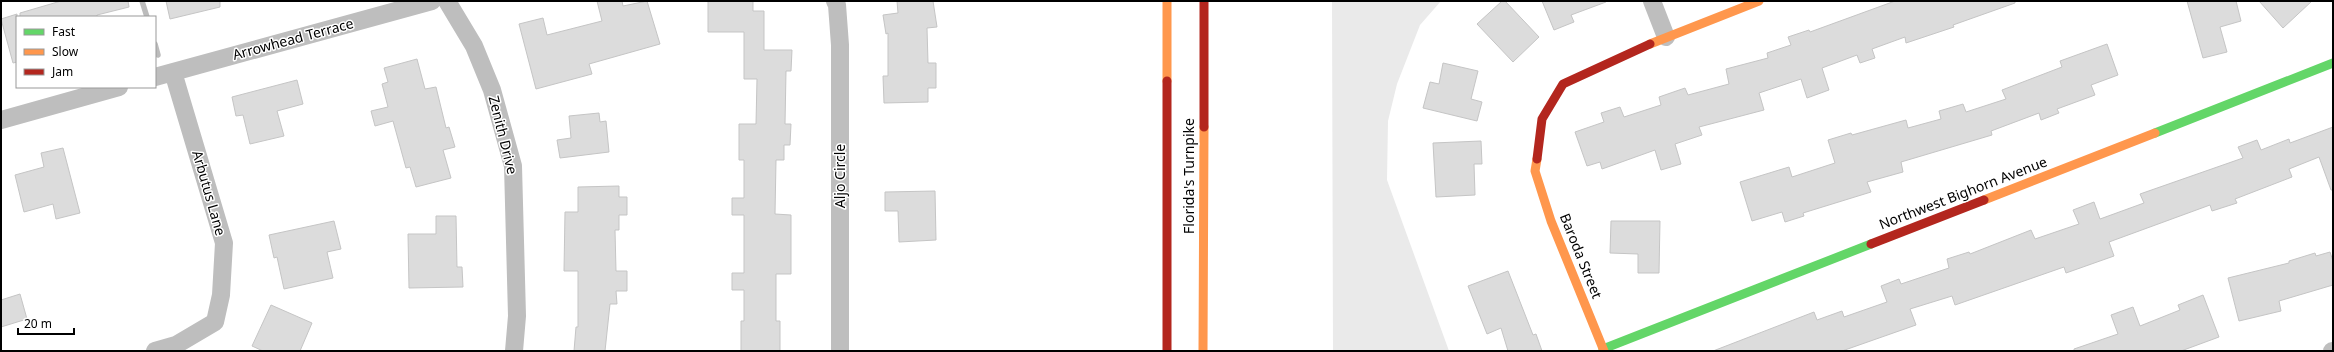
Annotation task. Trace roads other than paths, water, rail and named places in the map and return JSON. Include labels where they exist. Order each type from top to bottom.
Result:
[{"type":"main road","name":"Florida's Turnpike","points":[[1167,1],[1167,351]]},
{"type":"main road","name":"Florida's Turnpike","points":[[1203,351],[1204,1]]},
{"type":"main road","points":[[1666,36],[1759,1]]},
{"type":"main road","name":"Baroda Street","points":[[1603,350],[1551,221],[1535,171],[1542,119],[1563,84],[1666,36]]},
{"type":"main road","name":"Northwest Bighorn Avenue","points":[[1603,350],[2333,63]]},
{"type":"street","name":"Arrowhead Terrace","points":[[156,77],[432,1]]},
{"type":"street","name":"Zenith Drive","points":[[447,1],[474,46],[492,90],[513,166],[517,316],[514,351]]},
{"type":"street","name":"Aljo Circle","points":[[835,1],[837,5],[840,45],[840,351]]},
{"type":"street","points":[[1652,1],[1666,36]]},
{"type":"street","name":"Arbutus Lane","points":[[155,351],[176,345],[215,322],[221,294],[224,243],[173,72]]},
{"type":"street","points":[[1,120],[115,88]]},
{"type":"waterway","points":[[142,1],[147,16]]},
{"type":"waterway","points":[[156,48],[158,55]]}]
